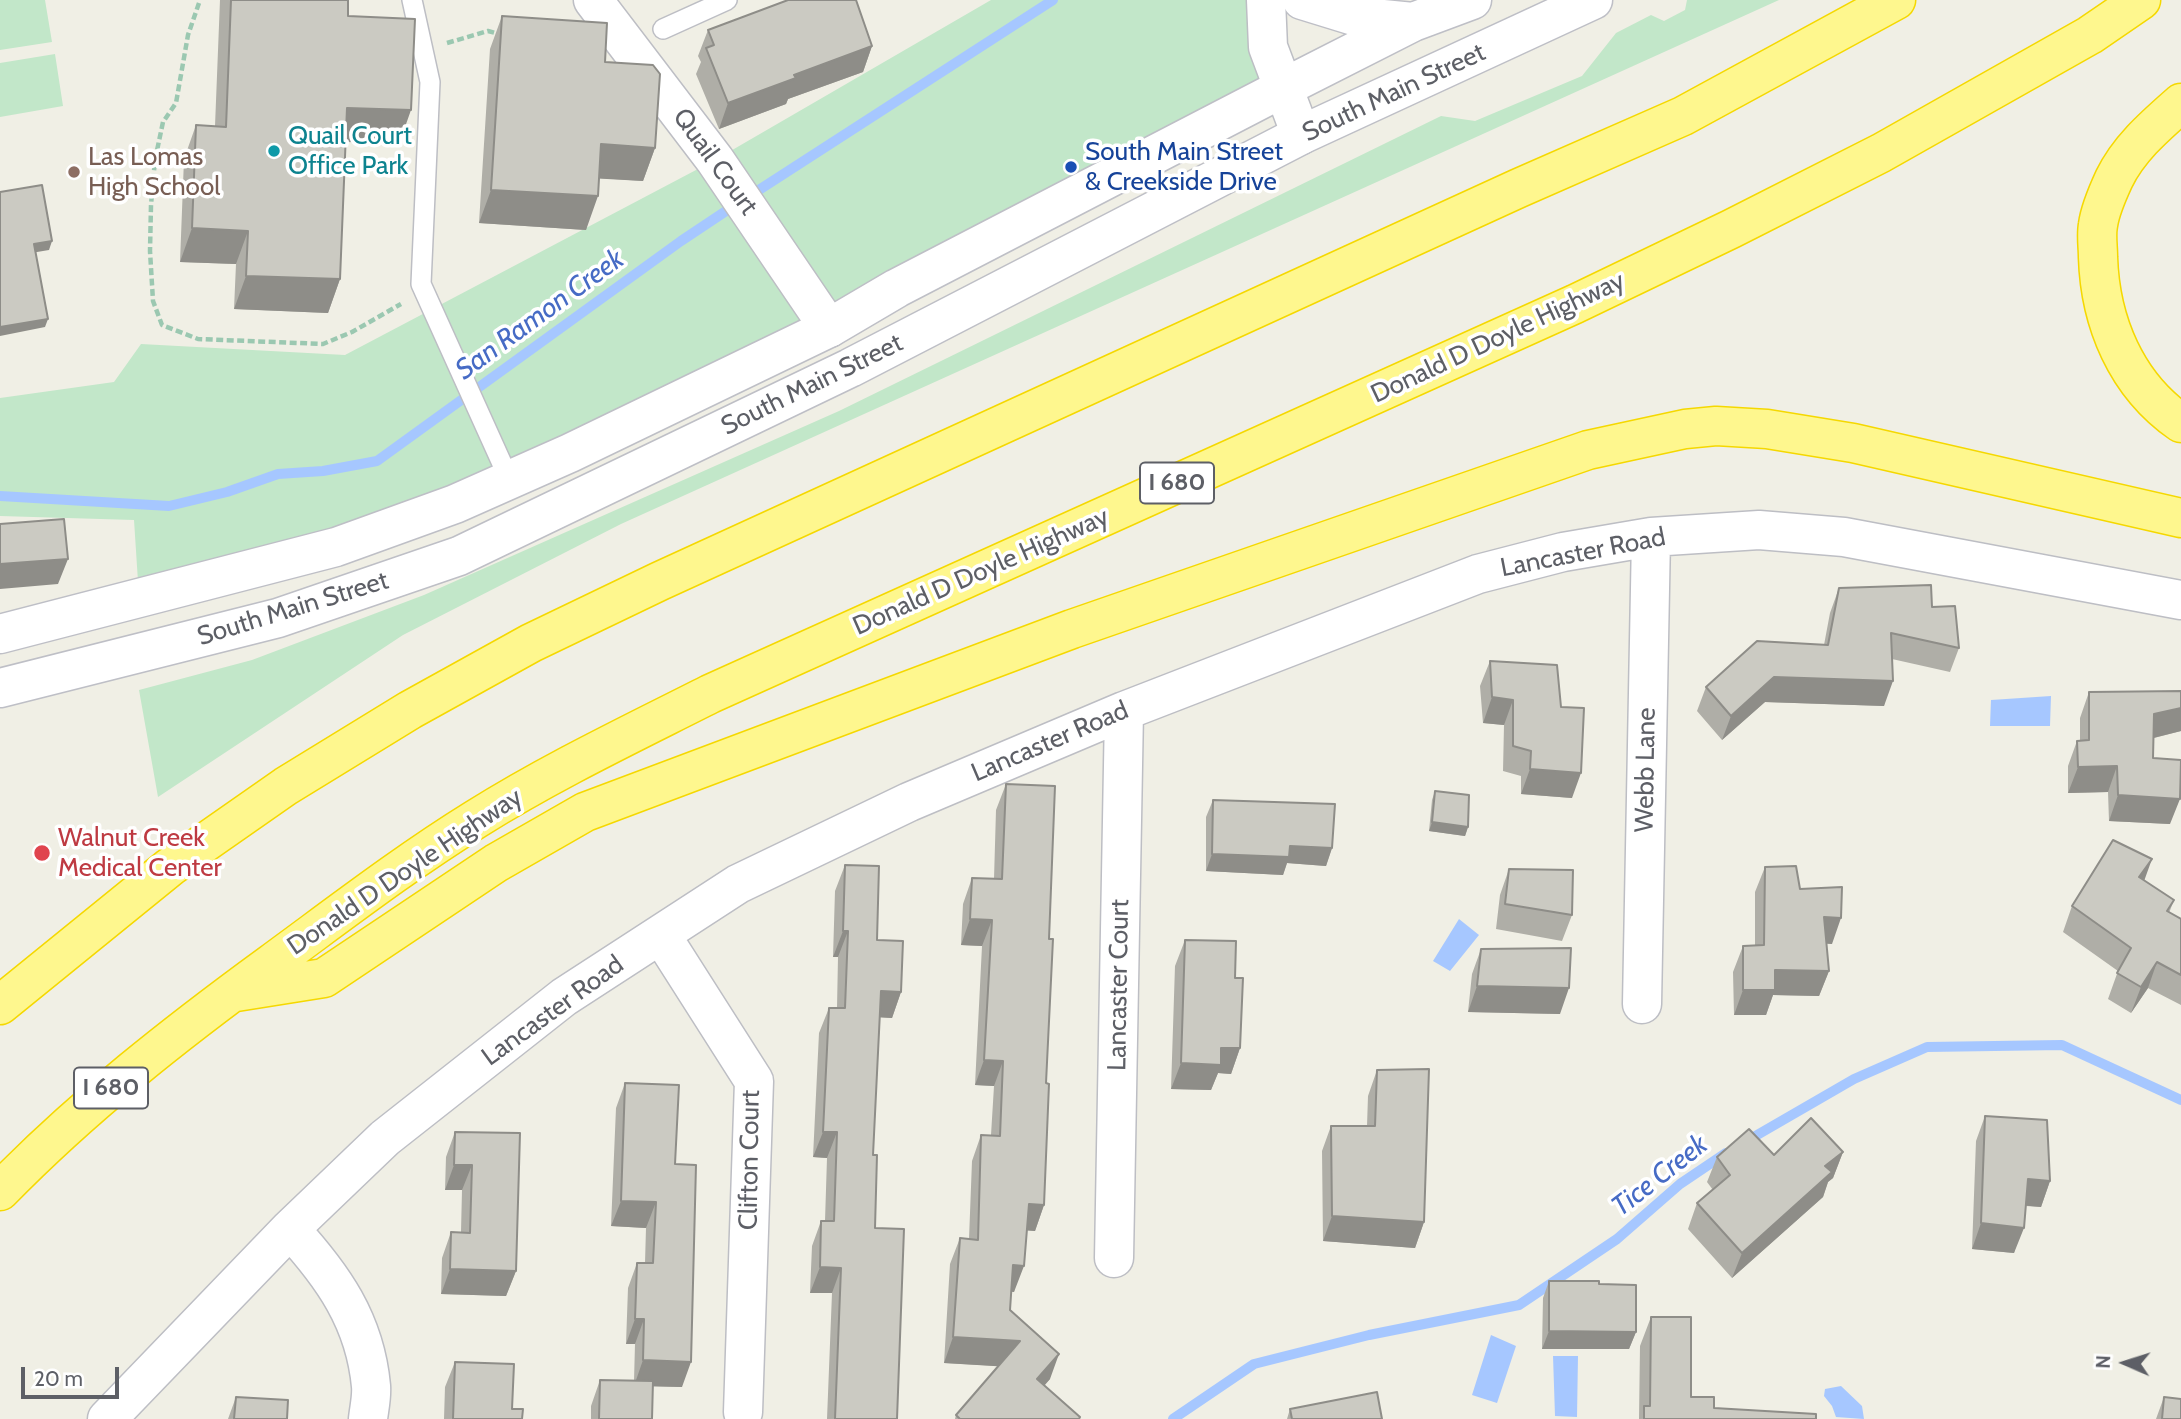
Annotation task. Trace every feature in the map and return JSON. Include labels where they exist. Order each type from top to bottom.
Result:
[{"type":"highway","points":[[0,1005],[170,867],[286,786],[410,710],[531,643],[672,575],[1683,116],[1896,0]]},
{"type":"highway","name":"Donald D Doyle Highway","points":[[0,1191],[122,1077],[230,993],[409,863],[477,818],[584,757],[710,694],[1562,310],[1731,229],[1881,153],[2090,35],[2141,0]]},
{"type":"highway","points":[[2181,103],[2143,136],[2115,178],[2097,225],[2099,287],[2111,331],[2127,368],[2150,397],[2181,423]]},
{"type":"highway","points":[[230,993],[324,978],[496,863],[585,813],[1072,629],[1588,450],[1685,429],[1716,426],[1767,429],[1853,443],[2181,517]]},
{"type":"street","name":"Quail Court","points":[[593,0],[715,160],[829,328]]},
{"type":"street","points":[[1266,0],[1268,47],[1301,135]]},
{"type":"street","points":[[1302,0],[1354,16],[1413,22]]},
{"type":"street","name":"South Main Street","points":[[0,634],[337,547],[455,504],[570,453],[829,328],[897,288],[1283,88],[1413,22],[1472,0]]},
{"type":"street","name":"South Main Street","points":[[0,688],[278,618],[459,556],[850,368],[1301,135],[1593,0]]},
{"type":"street","name":"Lancaster Road","points":[[107,1419],[290,1228],[385,1138],[564,997],[750,878],[909,802],[1124,711],[1478,574],[1563,552],[1651,537],[1759,530],[1844,537],[2181,600]]},
{"type":"street","name":"Webb Lane","points":[[1642,1004],[1651,537]]},
{"type":"street","name":"Lancaster Court","points":[[1114,1258],[1124,711]]},
{"type":"street","name":"Clifton Court","points":[[661,935],[754,1082],[743,1412]]},
{"type":"street","points":[[290,1228],[312,1252],[334,1283],[358,1324],[371,1388],[368,1419]]},
{"type":"lane","points":[[412,0],[430,82],[421,284],[509,480]]},
{"type":"lane","points":[[663,29],[727,0]]},
{"type":"path","points":[[199,3],[188,35],[176,103],[163,122],[155,160],[150,205],[150,251],[153,301],[162,325],[198,339],[323,344],[352,332],[410,300],[421,284]]},
{"type":"path","points":[[423,51],[488,30],[507,33]]},
{"type":"green space","points":[[0,0],[45,0],[52,42],[0,50]]},
{"type":"green space","points":[[991,0],[1266,0],[1283,88],[570,453],[139,597],[134,520],[0,516],[0,398],[114,382],[141,344],[345,355],[715,160]]},
{"type":"green space","points":[[1687,0],[1779,0],[621,524],[403,635],[158,797],[139,690],[252,660],[424,595],[839,411],[1441,116],[1475,121],[1582,76],[1616,33],[1651,15],[1664,21],[1685,10]]},
{"type":"green space","points":[[55,54],[63,106],[0,117],[0,63]]},
{"type":"water","points":[[2051,696],[2050,726],[1990,726],[1991,700]]},
{"type":"water","points":[[1459,919],[1479,935],[1450,971],[1433,961]]},
{"type":"water","points":[[1491,1335],[1516,1346],[1497,1403],[1472,1395]]},
{"type":"water","points":[[1553,1356],[1578,1356],[1577,1417],[1555,1416]]},
{"type":"water","points":[[1841,1386],[1862,1406],[1864,1419],[1836,1417],[1824,1396],[1825,1389]]},
{"type":"building","name":"Quail Court Office Park","points":[[231,0],[348,0],[348,16],[415,19],[411,110],[347,108],[340,279],[246,276],[248,231],[192,228],[196,125],[226,127]]},
{"type":"building","points":[[788,0],[856,0],[872,46],[728,103],[706,48],[714,45],[708,30]]},
{"type":"building","name":"Quail Court Office Park","points":[[502,16],[607,23],[605,62],[653,65],[660,74],[655,148],[601,144],[598,196],[491,190]]},
{"type":"building","points":[[42,185],[52,241],[34,244],[48,319],[0,327],[0,192]]},
{"type":"building","points":[[64,519],[68,559],[0,564],[0,524]]},
{"type":"building","points":[[1931,585],[1932,607],[1955,606],[1959,648],[1891,633],[1893,681],[1774,677],[1731,716],[1706,687],[1757,641],[1828,645],[1839,588]]},
{"type":"building","points":[[1490,661],[1557,665],[1561,707],[1584,708],[1581,773],[1530,769],[1531,751],[1513,746],[1513,700],[1492,697]]},
{"type":"building","points":[[2181,691],[2181,708],[2154,714],[2153,758],[2181,760],[2180,799],[2118,795],[2117,766],[2078,767],[2077,741],[2089,740],[2089,692]]},
{"type":"building","points":[[1006,784],[1055,786],[1044,1205],[1029,1204],[1024,1266],[1013,1265],[1010,1310],[1059,1354],[1037,1379],[1080,1417],[1079,1419],[960,1419],[956,1415],[1020,1341],[953,1337],[960,1238],[978,1240],[981,1135],[1000,1136],[1003,1061],[984,1060],[992,920],[970,919],[972,878],[1002,879]]},
{"type":"building","points":[[1435,791],[1469,795],[1468,827],[1432,822]]},
{"type":"building","points":[[1213,800],[1335,804],[1332,848],[1290,846],[1289,857],[1212,854]]},
{"type":"building","points":[[2113,840],[2152,859],[2139,877],[2174,900],[2167,911],[2181,919],[2181,975],[2157,962],[2141,987],[2117,973],[2131,948],[2072,906]]},
{"type":"building","points":[[845,865],[879,866],[877,940],[903,941],[901,992],[881,991],[873,1155],[877,1155],[875,1228],[904,1229],[897,1419],[835,1419],[841,1268],[820,1267],[821,1221],[834,1221],[837,1132],[823,1132],[829,1008],[845,1008],[848,931],[843,931]]},
{"type":"building","points":[[1796,866],[1800,889],[1842,887],[1841,918],[1824,917],[1829,971],[1775,970],[1775,990],[1743,990],[1743,946],[1764,945],[1765,867]]},
{"type":"building","points":[[1509,869],[1573,870],[1572,915],[1505,904]]},
{"type":"building","points":[[1185,940],[1236,941],[1235,978],[1243,978],[1240,1048],[1221,1048],[1221,1065],[1181,1063]]},
{"type":"building","points":[[1571,948],[1569,988],[1477,986],[1481,949]]},
{"type":"building","points":[[1429,1069],[1424,1222],[1332,1216],[1331,1126],[1375,1126],[1377,1070]]},
{"type":"building","points":[[625,1083],[679,1085],[675,1164],[696,1165],[691,1362],[643,1360],[644,1319],[635,1319],[637,1263],[653,1263],[656,1202],[621,1201]]},
{"type":"building","points":[[1985,1116],[2047,1120],[2050,1181],[2028,1179],[2024,1228],[1981,1223]]},
{"type":"building","points":[[1811,1118],[1843,1152],[1825,1166],[1832,1172],[1742,1253],[1697,1203],[1730,1175],[1717,1157],[1749,1129],[1774,1155]]},
{"type":"building","points":[[455,1132],[520,1133],[516,1271],[450,1269],[451,1232],[470,1233],[472,1165],[454,1165]]},
{"type":"building","points":[[1549,1281],[1599,1281],[1599,1284],[1636,1285],[1636,1332],[1549,1331]]},
{"type":"building","points":[[1651,1317],[1691,1317],[1691,1397],[1714,1397],[1714,1408],[1816,1414],[1816,1419],[1644,1419],[1644,1406],[1650,1406]]},
{"type":"building","points":[[455,1362],[514,1364],[512,1409],[523,1409],[522,1419],[453,1419]]},
{"type":"building","points":[[600,1380],[653,1381],[652,1419],[599,1419]]},
{"type":"building","points":[[1377,1392],[1382,1419],[1292,1419],[1290,1409]]},
{"type":"building","points":[[236,1397],[288,1400],[287,1419],[234,1419]]},
{"type":"building","points":[[2164,1397],[2181,1399],[2181,1419],[2162,1419]]},
{"type":"waterway","name":"San Ramon Creek","points":[[748,197],[1053,0]]},
{"type":"waterway","name":"San Ramon Creek","points":[[0,496],[169,506],[227,492],[278,474],[323,471],[377,461],[681,241],[735,205]]},
{"type":"waterway","name":"Tice Creek","points":[[1745,1142],[1854,1079],[1927,1047],[2062,1045],[2181,1100]]},
{"type":"waterway","name":"Tice Creek","points":[[1173,1419],[1254,1364],[1369,1335],[1519,1305],[1617,1239],[1680,1184],[1726,1153]]},
{"type":"place","name":"Quail Court Office Park","points":[[274,151]]},
{"type":"place","name":"South Main Street & Creekside Drive","points":[[1071,167]]},
{"type":"place","name":"Las Lomas High School","points":[[74,172]]},
{"type":"place","name":"Walnut Creek Medical Center","points":[[42,853]]}]
